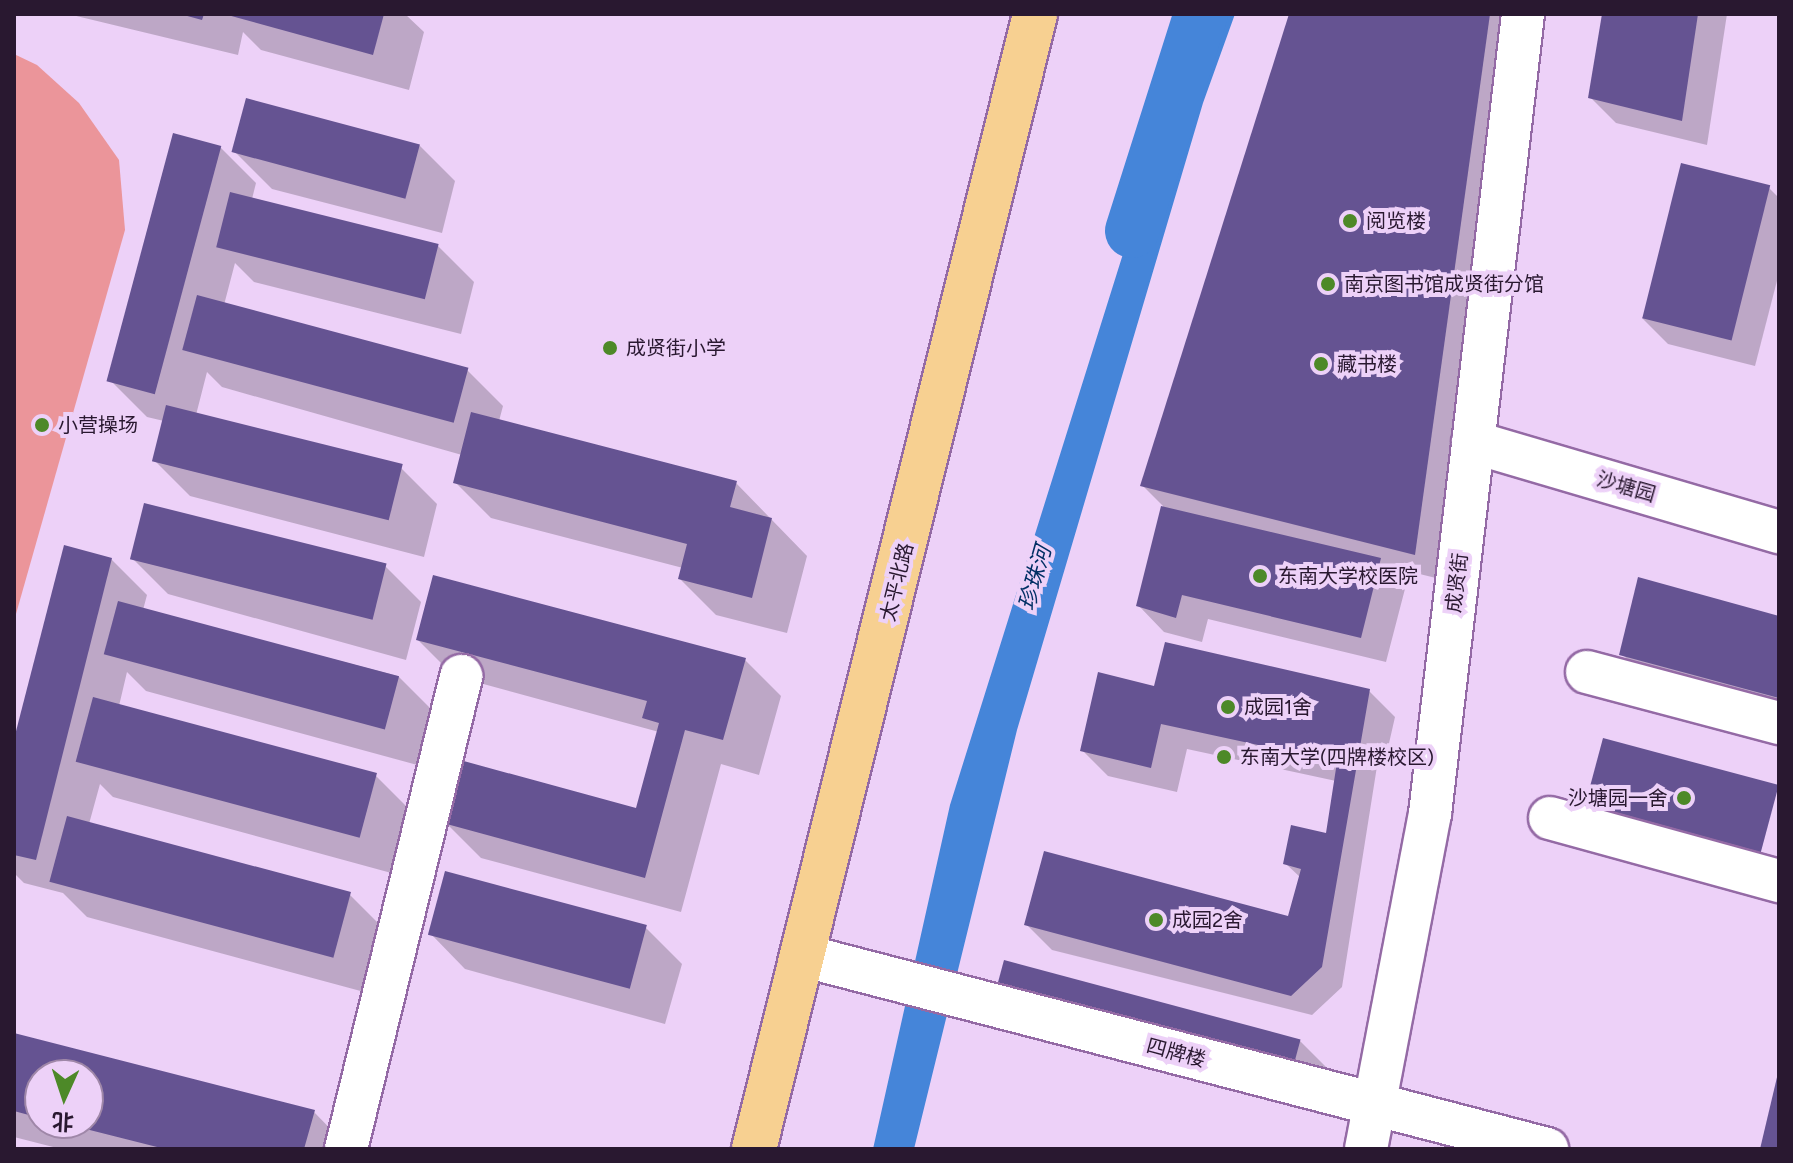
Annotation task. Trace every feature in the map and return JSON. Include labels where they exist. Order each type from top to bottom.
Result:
[{"type":"main road","name":"太平北路","points":[[754,1149],[805,956],[1035,14]]},
{"type":"street","name":"成贤街","points":[[1366,1149],[1430,814],[1523,14]]},
{"type":"street","name":"沙塘园","points":[[1473,442],[1779,532]]},
{"type":"street","points":[[1587,672],[1779,723]]},
{"type":"street","points":[[346,1149],[461,676]]},
{"type":"street","points":[[1550,818],[1779,881]]},
{"type":"street","name":"四牌楼","points":[[805,956],[1547,1149]]},
{"type":"shaded area","name":"小营操场","points":[[14,54],[37,65],[79,103],[119,160],[125,230],[14,621]]},
{"type":"water","points":[[1205,14],[1235,14],[1203,103],[1017,730],[914,1149],[873,1149],[950,805],[1160,136]]},
{"type":"building","points":[[180,14],[204,14],[202,20]]},
{"type":"building","points":[[224,14],[384,14],[373,55]]},
{"type":"building","name":"南京图书馆成贤街分馆","points":[[1289,14],[1490,14],[1415,555],[1140,486]]},
{"type":"building","points":[[1602,14],[1698,14],[1682,121],[1588,98]]},
{"type":"building","points":[[246,98],[420,145],[405,199],[232,152]]},
{"type":"building","points":[[173,133],[221,146],[155,394],[106,381]]},
{"type":"building","points":[[1681,163],[1770,185],[1732,341],[1642,318]]},
{"type":"building","points":[[230,192],[439,244],[425,299],[216,247]]},
{"type":"building","points":[[197,295],[468,368],[454,423],[182,350]]},
{"type":"building","points":[[166,405],[403,464],[389,520],[152,461]]},
{"type":"building","points":[[471,412],[737,481],[730,507],[772,518],[752,598],[678,579],[687,544],[453,483]]},
{"type":"building","points":[[144,503],[387,563],[373,620],[130,559]]},
{"type":"building","name":"东南大学校医院","points":[[1161,506],[1381,558],[1361,638],[1182,595],[1176,618],[1136,606]]},
{"type":"building","points":[[64,545],[112,558],[36,860],[14,855],[14,739]]},
{"type":"building","points":[[433,575],[746,658],[723,740],[685,730],[645,878],[443,823],[460,760],[636,808],[659,723],[642,718],[647,701],[416,640]]},
{"type":"building","points":[[1638,577],[1779,616],[1779,698],[1619,655]]},
{"type":"building","points":[[118,601],[399,676],[385,729],[104,654]]},
{"type":"building","points":[[1165,642],[1370,689],[1322,967],[1291,996],[1024,925],[1044,851],[1288,916],[1301,869],[1283,864],[1291,825],[1326,833],[1337,762],[1161,724],[1151,768],[1080,751],[1098,672],[1154,686]]},
{"type":"building","points":[[93,697],[377,773],[360,838],[76,762]]},
{"type":"building","name":"沙塘园一舍","points":[[1603,738],[1779,785],[1759,859],[1583,811]]},
{"type":"building","points":[[67,816],[351,892],[333,958],[49,882]]},
{"type":"building","points":[[445,871],[647,925],[630,989],[428,935]]},
{"type":"building","points":[[1004,960],[1301,1039],[1292,1072],[995,993]]},
{"type":"building","points":[[14,1033],[315,1110],[304,1149],[165,1149],[104,1134],[104,1059],[24,1059],[24,1114],[14,1111]]},
{"type":"building","points":[[1778,1073],[1779,1149],[1760,1149]]},
{"type":"waterway","name":"珍珠河","points":[[1132,231],[1201,14]]},
{"type":"place","name":"阅览楼","points":[[1350,221]]},
{"type":"place","name":"南京图书馆成贤街分馆","points":[[1328,284]]},
{"type":"place","name":"成贤街小学","points":[[610,348]]},
{"type":"place","name":"藏书楼","points":[[1321,364]]},
{"type":"place","name":"小营操场","points":[[42,425]]},
{"type":"place","name":"东南大学校医院","points":[[1260,576]]},
{"type":"place","name":"成园1舍","points":[[1228,707]]},
{"type":"place","name":"东南大学(四牌楼校区)","points":[[1224,757]]},
{"type":"place","name":"沙塘园一舍","points":[[1684,798]]},
{"type":"place","name":"成园2舍","points":[[1156,920]]}]
